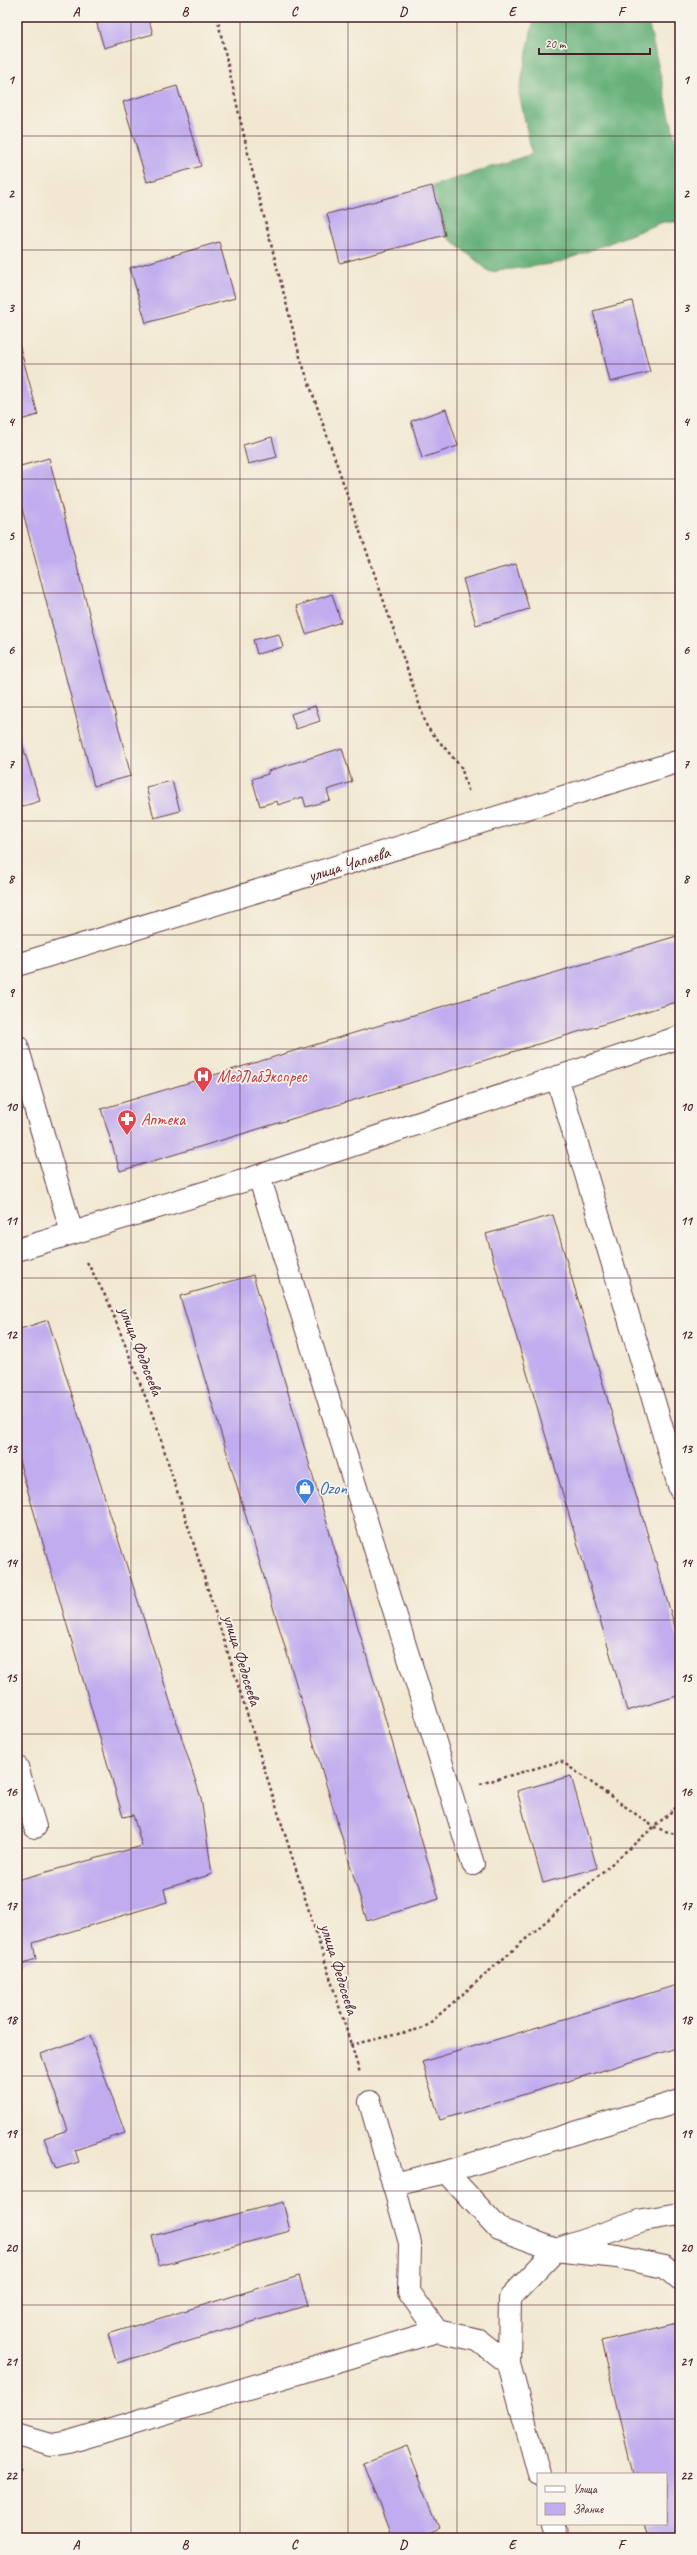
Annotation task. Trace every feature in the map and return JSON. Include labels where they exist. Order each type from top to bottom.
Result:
[{"type":"street","name":"улица Чапаева","points":[[17,965],[680,761]]},
{"type":"street","points":[[17,1250],[259,1176],[557,1077],[680,1038]]},
{"type":"street","points":[[17,1046],[72,1233]]},
{"type":"street","points":[[557,1077],[680,1489]]},
{"type":"street","points":[[259,1176],[472,1864]]},
{"type":"street","points":[[17,1767],[35,1827]]},
{"type":"street","points":[[393,2184],[446,2172],[680,2101]]},
{"type":"street","points":[[370,2102],[410,2243],[409,2292],[437,2331]]},
{"type":"street","points":[[446,2172],[499,2229],[556,2250],[617,2257],[665,2268],[680,2280]]},
{"type":"street","points":[[539,2473],[509,2364],[510,2298],[556,2250],[643,2220],[680,2214]]},
{"type":"street","points":[[17,2435],[51,2445],[69,2442],[437,2331],[478,2340],[509,2364]]},
{"type":"street","points":[[552,2525],[556,2538]]},
{"type":"path","points":[[217,17],[250,162],[300,357],[427,727],[461,767],[479,824]]},
{"type":"path","name":"улица Федосеева","points":[[72,1233],[108,1301],[156,1424],[350,2045],[370,2102]]},
{"type":"path","points":[[450,1792],[561,1761],[654,1827],[680,1836]]},
{"type":"path","points":[[350,2045],[424,2028],[680,1804]]},
{"type":"green space","points":[[534,17],[647,17],[680,160],[680,222],[663,222],[558,263],[490,272],[445,235],[432,186],[532,154],[519,93]]},
{"type":"building","points":[[95,17],[148,17],[153,34],[104,48]]},
{"type":"building","points":[[177,86],[201,166],[147,182],[123,102]]},
{"type":"building","points":[[432,186],[445,235],[340,263],[327,214]]},
{"type":"building","points":[[219,242],[235,298],[146,323],[130,268]]},
{"type":"building","points":[[632,301],[650,372],[610,382],[593,311]]},
{"type":"building","points":[[17,336],[38,415],[17,421]]},
{"type":"building","points":[[446,409],[458,446],[422,458],[411,421]]},
{"type":"building","points":[[272,437],[277,457],[248,464],[243,445]]},
{"type":"building","points":[[49,458],[131,776],[94,786],[17,489],[17,467]]},
{"type":"building","points":[[516,564],[529,609],[476,625],[463,579]]},
{"type":"building","points":[[332,594],[341,622],[306,634],[297,606]]},
{"type":"building","points":[[279,634],[283,647],[257,654],[253,640]]},
{"type":"building","points":[[315,706],[320,721],[296,729],[291,714]]},
{"type":"building","points":[[17,728],[40,801],[17,808]]},
{"type":"building","points":[[342,748],[352,782],[327,790],[330,800],[306,807],[303,797],[278,805],[277,801],[260,806],[252,779],[268,774],[268,771]]},
{"type":"building","points":[[172,781],[180,811],[154,818],[146,787]]},
{"type":"building","points":[[680,935],[680,1001],[120,1171],[101,1109]]},
{"type":"building","points":[[553,1215],[680,1644],[680,1695],[627,1711],[486,1234]]},
{"type":"building","points":[[253,1275],[439,1899],[367,1921],[180,1296]]},
{"type":"building","points":[[48,1320],[201,1798],[212,1874],[164,1889],[167,1902],[33,1943],[36,1959],[17,1965],[17,1880],[142,1846],[133,1815],[123,1817],[17,1454],[17,1330]]},
{"type":"building","points":[[571,1776],[597,1868],[543,1883],[517,1791]]},
{"type":"building","points":[[680,1984],[680,2047],[440,2120],[422,2062]]},
{"type":"building","points":[[90,2036],[125,2133],[75,2150],[79,2162],[56,2169],[44,2138],[68,2130],[41,2054]]},
{"type":"building","points":[[283,2202],[290,2231],[159,2266],[152,2236]]},
{"type":"building","points":[[299,2276],[308,2305],[117,2363],[108,2334]]},
{"type":"building","points":[[677,2323],[680,2337],[680,2538],[648,2538],[644,2525],[667,2525],[667,2473],[633,2473],[601,2341]]},
{"type":"building","points":[[407,2446],[439,2528],[415,2538],[392,2538],[363,2463]]},
{"type":"place","name":"МедЛабЭкспрес","points":[[203,1093]]},
{"type":"place","name":"Аптека","points":[[127,1136]]},
{"type":"place","name":"Ozon","points":[[305,1505]]}]
